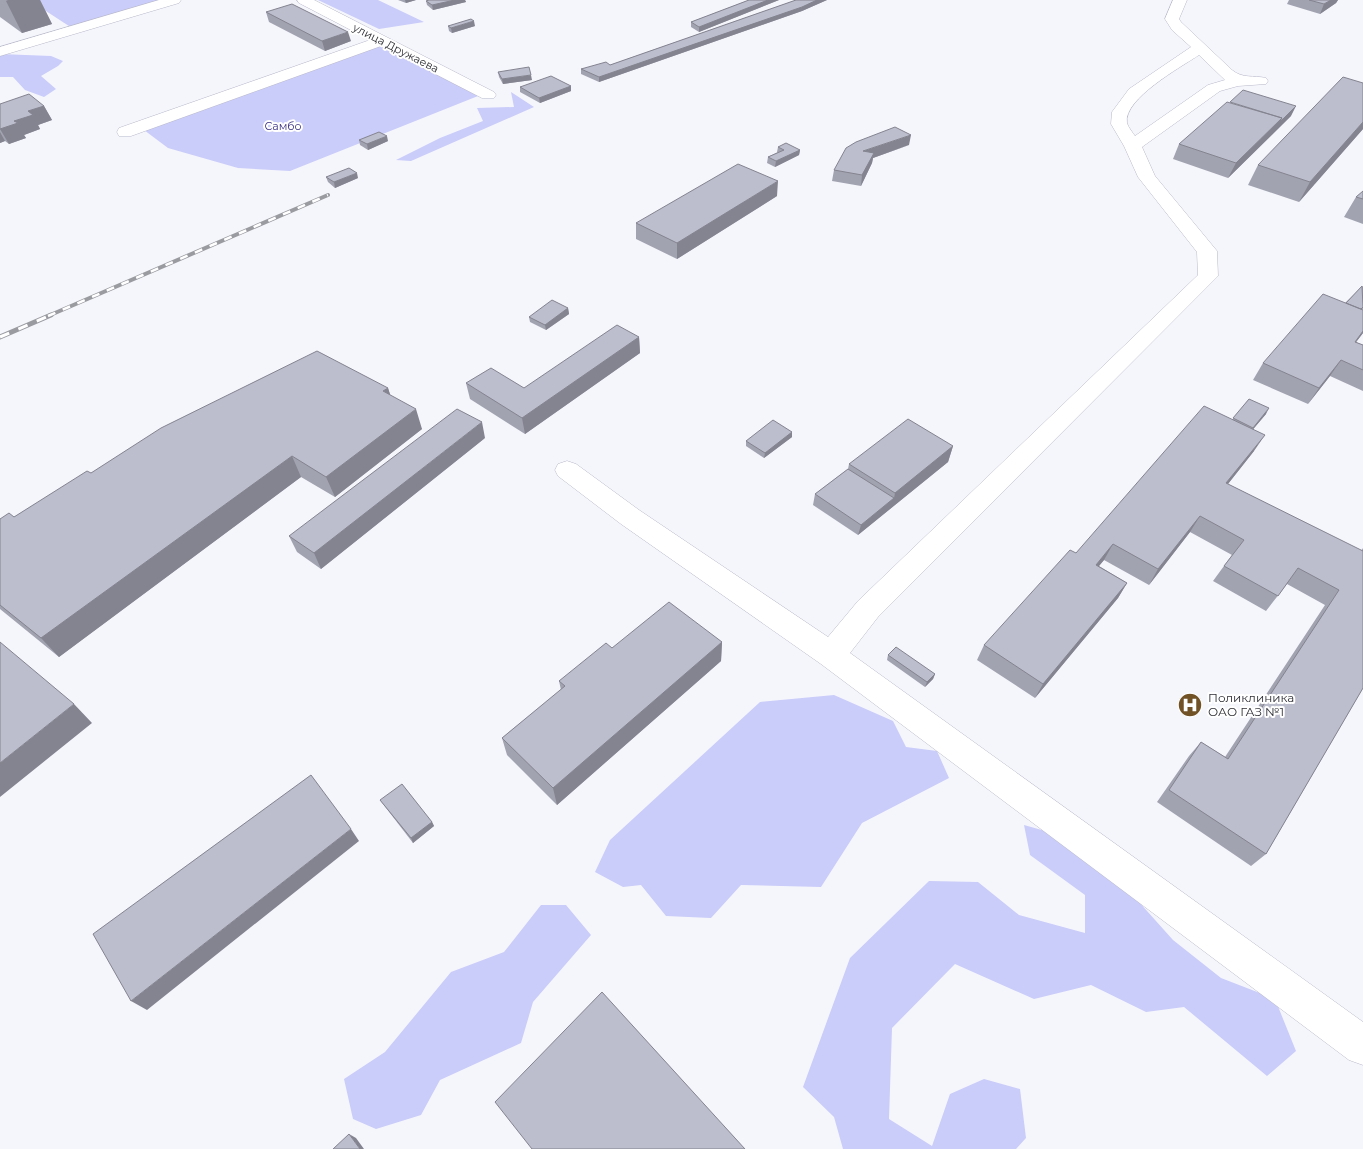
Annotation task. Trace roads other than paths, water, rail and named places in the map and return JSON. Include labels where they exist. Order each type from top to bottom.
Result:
[{"type":"street","points":[[3,48],[174,0]]},
{"type":"street","name":"улица Дружаева","points":[[304,0],[488,95]]},
{"type":"street","points":[[1180,0],[1172,19],[1175,27],[1200,47],[1225,74],[1237,81]]},
{"type":"street","points":[[125,132],[382,40]]},
{"type":"street","points":[[831,655],[868,610],[1208,276],[1207,251],[1146,177],[1133,146],[1119,124],[1120,112],[1135,92],[1200,47]]},
{"type":"street","points":[[1133,146],[1214,88],[1237,81],[1260,81]]},
{"type":"street","points":[[567,470],[630,517],[831,655],[1363,1046]]},
{"type":"railway","points":[[48,316],[328,195]]},
{"type":"railway","points":[[0,337],[51,315]]},
{"type":"place","name":"Поликлиника ОАО ГАЗ №1","points":[[1190,705]]},
{"type":"park label","name":"Самбо","points":[[283,126]]}]
